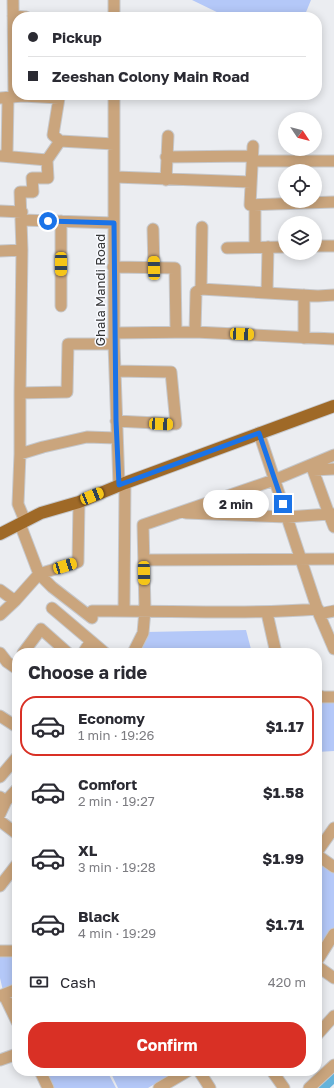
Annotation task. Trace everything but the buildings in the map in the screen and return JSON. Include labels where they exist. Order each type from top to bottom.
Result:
[{"type":"main road","points":[[0,534],[41,513],[79,502],[122,484],[334,406]]},
{"type":"street","points":[[13,0],[13,12]]},
{"type":"street","points":[[114,0],[114,12]]},
{"type":"street","points":[[12,77],[7,98],[4,156],[47,160]]},
{"type":"street","points":[[59,100],[53,135],[60,140],[114,144]]},
{"type":"street","name":"Ghala Mandi Road","points":[[114,100],[114,338],[116,438],[122,484],[124,611]]},
{"type":"street","points":[[166,180],[168,136]]},
{"type":"street","points":[[60,140],[47,160],[48,178],[32,178],[33,192],[20,192],[22,250],[20,454],[18,504],[22,522],[39,574],[52,587],[92,618],[92,611],[145,610],[267,613],[334,611]]},
{"type":"street","points":[[166,157],[252,154],[334,161]]},
{"type":"street","points":[[252,154],[250,205],[334,202]]},
{"type":"street","points":[[114,177],[251,182]]},
{"type":"street","points":[[255,205],[255,248]]},
{"type":"street","points":[[0,211],[22,216],[61,221],[114,223]]},
{"type":"street","points":[[61,221],[61,306]]},
{"type":"street","points":[[201,289],[202,227]]},
{"type":"street","points":[[153,229],[154,268]]},
{"type":"street","points":[[322,246],[334,246]]},
{"type":"street","points":[[267,293],[268,247]]},
{"type":"street","points":[[227,248],[278,247]]},
{"type":"street","points":[[0,251],[22,250]]},
{"type":"street","points":[[114,268],[175,268],[176,332]]},
{"type":"street","points":[[195,332],[196,292],[201,289],[333,298]]},
{"type":"street","points":[[304,295],[304,338]]},
{"type":"street","points":[[20,393],[67,392],[68,344],[176,332],[334,339]]},
{"type":"street","points":[[115,371],[171,372],[176,424],[116,421]]},
{"type":"street","points":[[259,433],[318,611],[334,649]]},
{"type":"street","points":[[20,454],[87,437],[116,438]]},
{"type":"street","points":[[136,648],[143,633],[145,610],[143,525],[312,467],[334,455]]},
{"type":"street","points":[[312,467],[334,469]]},
{"type":"street","points":[[312,467],[331,514],[334,526]]},
{"type":"street","points":[[0,615],[15,601],[39,574],[78,562],[79,502]]},
{"type":"street","points":[[180,513],[287,516],[331,514]]},
{"type":"street","points":[[144,560],[334,559]]},
{"type":"street","points":[[0,590],[15,601]]},
{"type":"street","points":[[52,608],[99,648]]},
{"type":"street","points":[[267,613],[275,648]]},
{"type":"street","points":[[27,648],[41,629],[62,648]]},
{"type":"street","points":[[86,648],[91,641]]},
{"type":"street","points":[[0,653],[7,662],[12,665]]},
{"type":"street","points":[[322,696],[334,698]]},
{"type":"street","points":[[2,721],[12,725]]},
{"type":"street","points":[[0,777],[12,763]]},
{"type":"street","points":[[0,814],[3,799],[12,793]]},
{"type":"street","points":[[0,821],[12,830]]},
{"type":"street","points":[[322,845],[334,828]]},
{"type":"street","points":[[322,859],[334,867]]},
{"type":"street","points":[[0,886],[12,870]]},
{"type":"street","points":[[322,953],[334,934]]},
{"type":"street","points":[[0,951],[12,951]]},
{"type":"street","points":[[322,970],[334,978]]},
{"type":"street","points":[[12,991],[2,995],[12,1013]]},
{"type":"street","points":[[322,1029],[334,1016]]},
{"type":"street","points":[[0,1060],[12,1056]]},
{"type":"street","points":[[322,1076],[334,1064]]},
{"type":"street","points":[[42,1076],[48,1088]]},
{"type":"street","points":[[159,1088],[179,1076]]},
{"type":"street","points":[[202,1076],[210,1088]]},
{"type":"street","points":[[278,1076],[284,1088]]},
{"type":"street","points":[[309,1088],[322,1076]]},
{"type":"shaded area","points":[[192,0],[311,0],[306,12],[217,12]]},
{"type":"shaded area","points":[[246,630],[251,648],[138,648],[146,632]]},
{"type":"shaded area","points":[[322,698],[334,700],[334,751],[322,752]]},
{"type":"shaded area","points":[[322,859],[334,867],[334,933],[322,953]]},
{"type":"shaded area","points":[[0,951],[12,951],[12,991],[4,995],[0,978]]},
{"type":"shaded area","points":[[43,1076],[110,1076],[116,1088],[49,1088]]},
{"type":"shaded area","points":[[112,1076],[168,1076],[148,1088],[118,1088]]},
{"type":"waterway","points":[[323,1088],[334,1078]]},
{"type":"route","points":[[48,221],[114,223],[114,344],[119,485],[259,433],[283,504]]}]
